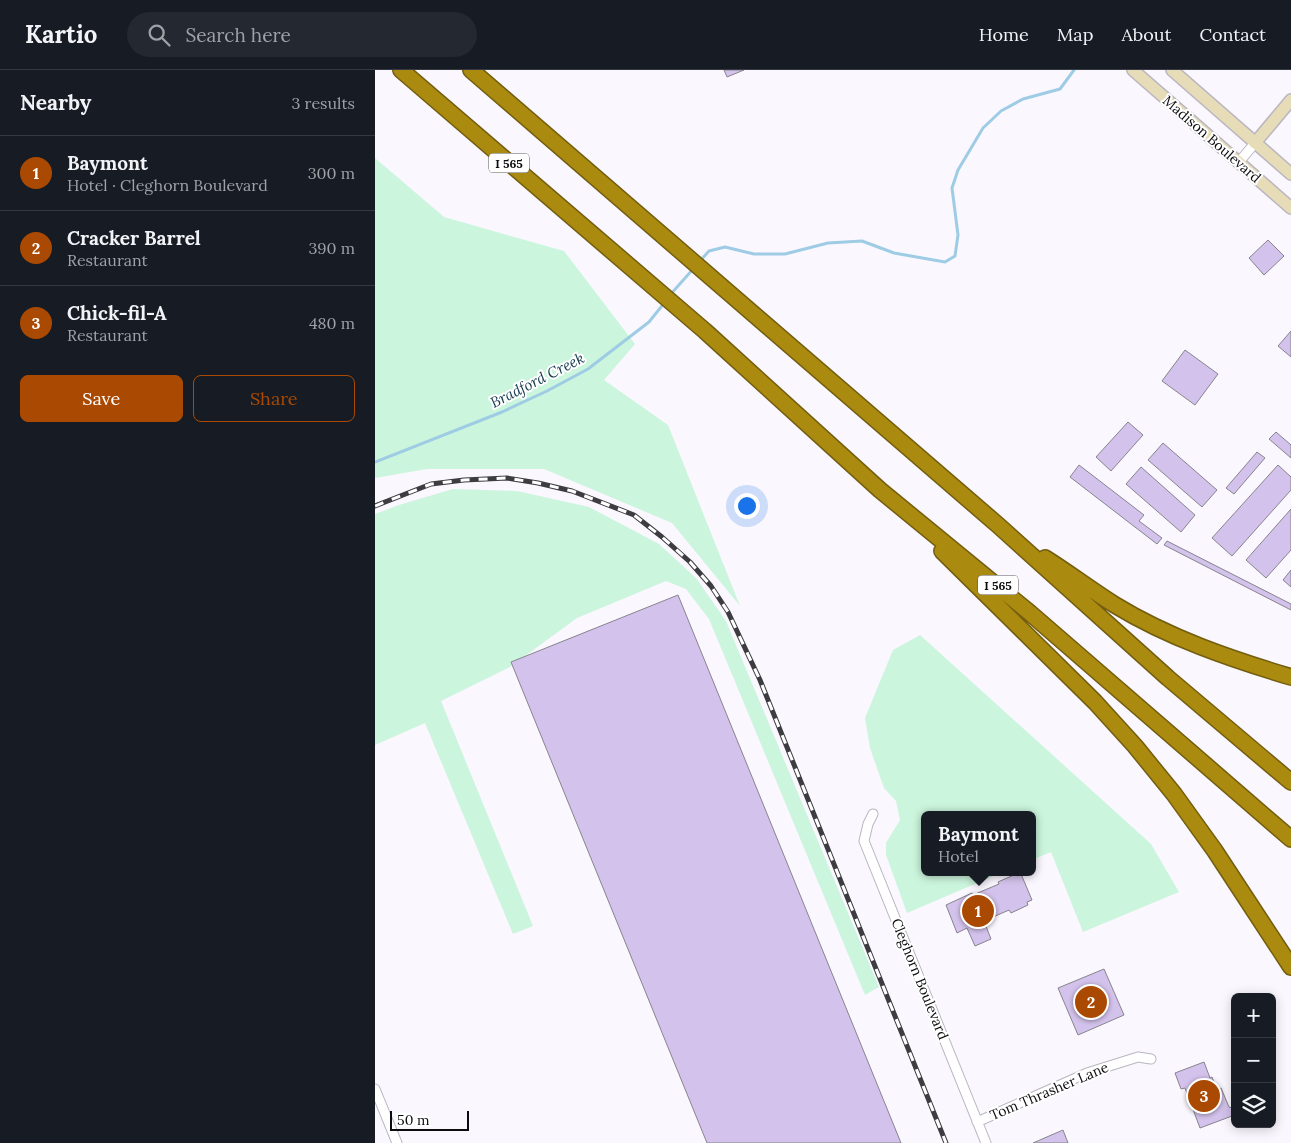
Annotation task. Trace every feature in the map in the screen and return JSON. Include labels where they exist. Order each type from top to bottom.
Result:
[{"type":"highway","name":"I 565","points":[[401,70],[705,331],[880,490],[1030,612],[1291,839]]},
{"type":"highway","points":[[471,70],[999,526],[1168,678],[1291,782]]},
{"type":"highway","points":[[880,490],[1095,702],[1135,746],[1174,794],[1215,851],[1291,967]]},
{"type":"highway","points":[[999,526],[1116,605],[1154,625],[1238,661],[1291,677]]},
{"type":"main road","name":"Madison Boulevard","points":[[1133,70],[1291,208]]},
{"type":"main road","name":"Madison Boulevard","points":[[1172,70],[1291,174]]},
{"type":"main road","points":[[1255,143],[1291,100]]},
{"type":"street","points":[[1239,162],[1255,143]]},
{"type":"street","name":"Cleghorn Boulevard","points":[[873,814],[864,841],[986,1143]]},
{"type":"street","name":"Tom Thrasher Lane","points":[[977,1122],[1087,1073],[1138,1057],[1151,1059]]},
{"type":"street","points":[[375,1090],[397,1143]]},
{"type":"green space","points":[[375,158],[444,217],[564,251],[635,344],[604,380],[668,425],[740,606],[672,523],[544,469],[427,469],[375,478]]},
{"type":"green space","points":[[453,489],[517,491],[589,507],[659,544],[696,578],[726,621],[879,987],[865,995],[709,619],[686,589],[666,581],[577,618],[510,667],[441,701],[533,926],[513,934],[425,723],[375,745],[375,514]]},
{"type":"green space","points":[[920,635],[1151,844],[1179,892],[1083,932],[1051,852],[1036,858],[1036,811],[921,811],[921,876],[994,876],[907,913],[886,855],[886,843],[900,820],[896,801],[884,788],[870,748],[865,718],[893,650]]},
{"type":"building","points":[[724,70],[744,70],[727,77]]},
{"type":"building","points":[[1268,240],[1284,256],[1264,275],[1249,258]]},
{"type":"building","points":[[1291,331],[1291,357],[1278,346]]},
{"type":"building","points":[[1185,350],[1218,374],[1195,405],[1162,381]]},
{"type":"building","points":[[1128,422],[1143,435],[1111,471],[1096,457]]},
{"type":"building","points":[[1276,432],[1291,445],[1291,458],[1269,439]]},
{"type":"building","points":[[1163,443],[1217,490],[1202,507],[1148,460]]},
{"type":"building","points":[[1257,452],[1265,458],[1234,494],[1226,488]]},
{"type":"building","points":[[1079,465],[1144,515],[1139,521],[1162,538],[1157,544],[1070,477]]},
{"type":"building","points":[[1278,465],[1291,477],[1291,490],[1232,556],[1212,538]]},
{"type":"building","points":[[1141,467],[1195,515],[1181,532],[1126,484]]},
{"type":"building","points":[[1291,509],[1291,550],[1266,578],[1246,560]]},
{"type":"building","points":[[1167,541],[1291,604],[1291,610],[1164,545]]},
{"type":"building","points":[[1291,570],[1291,587],[1283,580]]},
{"type":"building","points":[[678,595],[901,1143],[707,1143],[511,662]]},
{"type":"building","points":[[1012,876],[1022,876],[1032,900],[1027,902],[1028,905],[1011,913],[1009,910],[984,921],[991,939],[975,946],[967,928],[957,933],[946,905],[972,893],[973,895],[999,884],[998,882]]},
{"type":"building","points":[[1104,969],[1124,1015],[1078,1035],[1058,988]]},
{"type":"building","points":[[1204,1062],[1217,1090],[1221,1088],[1231,1108],[1231,1116],[1200,1128],[1185,1088],[1181,1089],[1175,1073]]},
{"type":"building","points":[[1063,1130],[1068,1143],[1033,1143]]},
{"type":"waterway","name":"Bradford Creek","points":[[700,261],[709,251],[725,247],[754,254],[785,254],[828,243],[862,241],[894,253],[945,262],[955,256],[958,235],[952,188],[958,170],[983,128],[1001,111],[1023,99],[1060,89],[1074,70]]},
{"type":"waterway","name":"Bradford Creek","points":[[670,295],[694,268]]},
{"type":"waterway","name":"Bradford Creek","points":[[375,462],[502,412],[588,369],[649,322],[665,302]]},
{"type":"railway","points":[[375,506],[431,484],[507,478],[538,483],[572,491],[634,515],[690,562],[711,586],[728,612],[760,680],[946,1143]]},
{"type":"place","name":"Baymont","points":[[978,911]]},
{"type":"place","name":"Cracker Barrel","points":[[1091,1002]]},
{"type":"place","name":"Chick-fil-A","points":[[1204,1096]]}]
